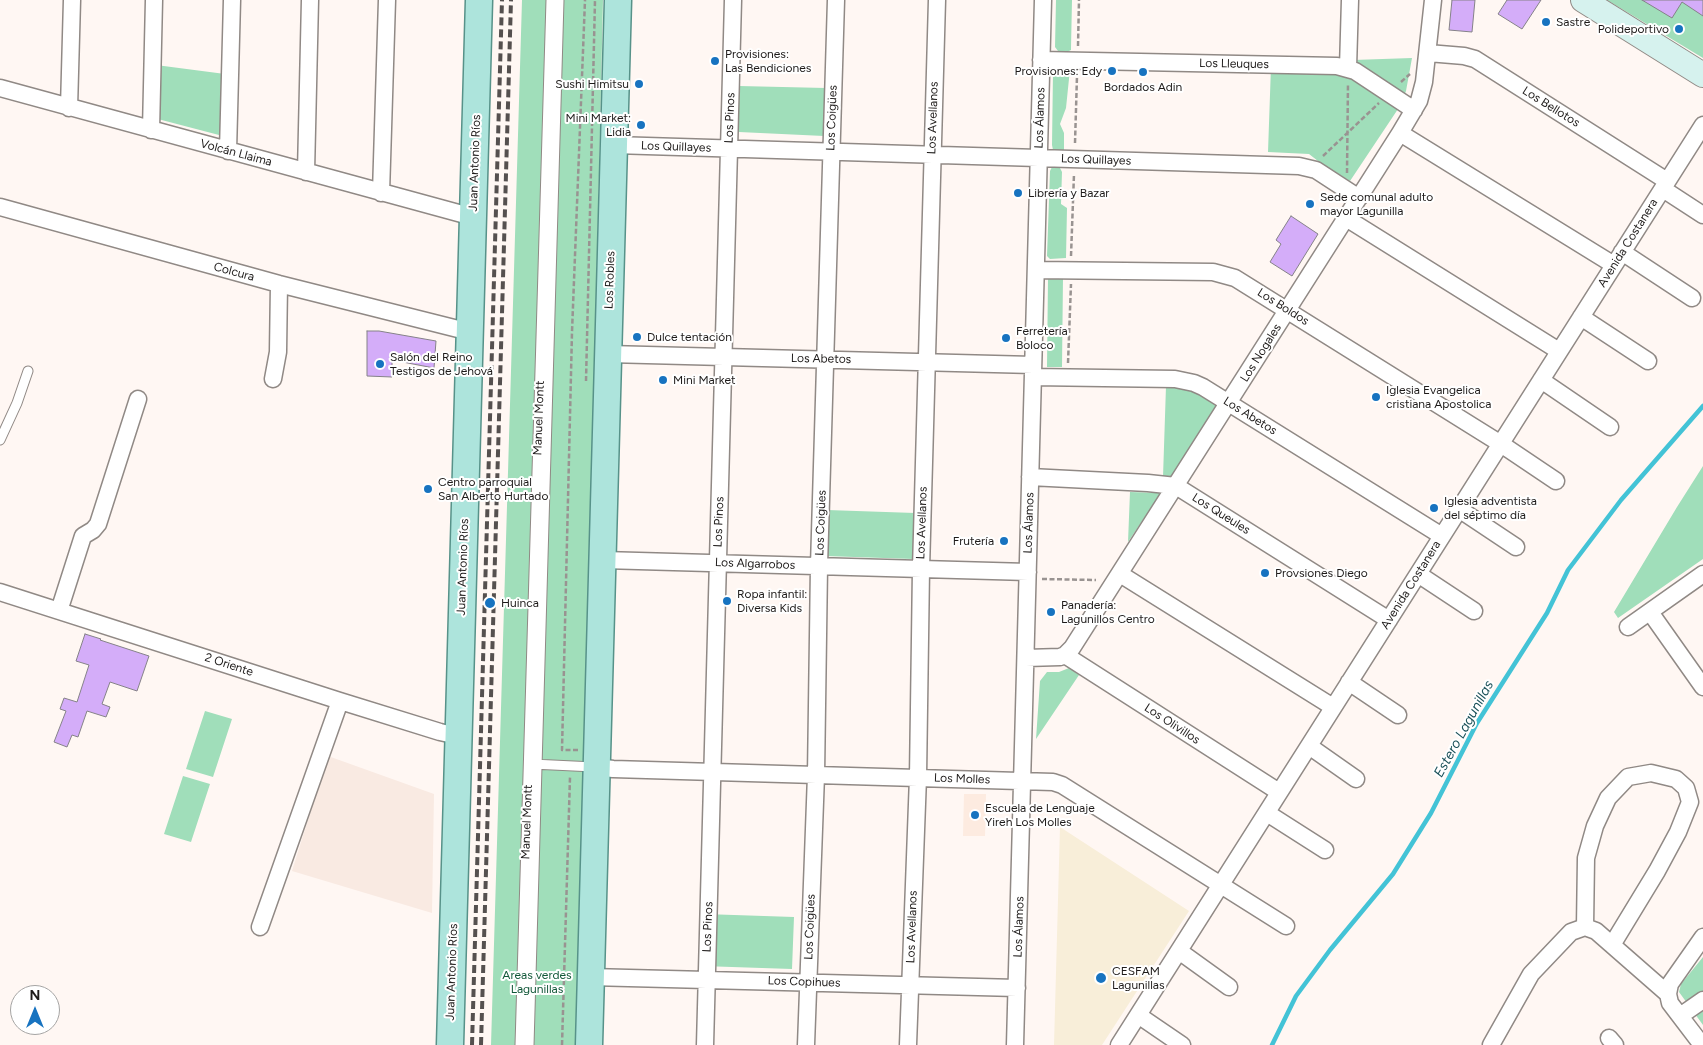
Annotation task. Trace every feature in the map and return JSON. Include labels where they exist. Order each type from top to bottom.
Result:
[{"type":"main road","name":"Juan Antonio Ríos","points":[[450,1045],[479,0]]},
{"type":"main road","name":"Los Robles","points":[[603,560],[618,0]]},
{"type":"main road","points":[[589,1045],[588,766],[603,560]]},
{"type":"street","points":[[69,108],[72,0]]},
{"type":"street","points":[[151,130],[154,0]]},
{"type":"street","points":[[228,151],[232,0]]},
{"type":"street","points":[[306,172],[310,0]]},
{"type":"street","points":[[381,192],[387,0]]},
{"type":"street","name":"Los Pinos","points":[[705,1045],[734,0]]},
{"type":"street","name":"Los Coigües","points":[[806,1045],[816,775],[836,0]]},
{"type":"street","name":"Los Avellanos","points":[[908,1045],[918,778],[921,569],[937,0]]},
{"type":"street","name":"Los Álamos","points":[[1015,1045],[1043,0]]},
{"type":"street","points":[[1348,68],[1350,0]]},
{"type":"street","name":"Los Nogales","points":[[1065,655],[1072,648],[1118,577],[1346,218],[1353,194],[1400,133],[1414,110],[1419,101],[1424,82],[1433,0]]},
{"type":"street","points":[[1583,0],[1703,75]]},
{"type":"street","name":"Los Bellotos","points":[[1428,53],[1464,56],[1475,59],[1665,185],[1703,215]]},
{"type":"street","name":"Los Lleuques","points":[[1042,60],[1337,66],[1348,68],[1414,110]]},
{"type":"street","name":"Volcán Llaima","points":[[0,88],[473,217]]},
{"type":"street","name":"Avenida Costanera","points":[[1119,1045],[1703,125]]},
{"type":"street","points":[[1400,133],[1618,259],[1692,298]]},
{"type":"street","name":"Los Quillayes","points":[[614,145],[1289,166],[1311,168],[1321,172],[1353,194]]},
{"type":"street","name":"Colcura","points":[[0,207],[280,284],[470,332]]},
{"type":"street","points":[[1346,218],[1559,351]]},
{"type":"street","name":"Los Boldos","points":[[1036,270],[1220,273],[1242,281],[1501,444],[1556,481]]},
{"type":"street","points":[[273,379],[278,352],[280,284]]},
{"type":"street","points":[[1581,317],[1648,361]]},
{"type":"street","name":"Los Abetos","points":[[608,354],[927,362],[1033,371],[1068,377],[1184,380],[1203,387],[1442,536]]},
{"type":"street","points":[[1541,380],[1610,427]]},
{"type":"street","points":[[59,611],[83,536],[93,530],[98,524],[138,399]]},
{"type":"street","name":"Los Queules","points":[[1030,477],[1148,482],[1176,486],[1389,620]]},
{"type":"street","points":[[1459,509],[1516,547]]},
{"type":"street","name":"Los Algarrobos","points":[[603,560],[921,569],[1028,575]]},
{"type":"street","points":[[1418,574],[1474,611]]},
{"type":"street","points":[[1628,627],[1703,574]]},
{"type":"street","points":[[1118,577],[1333,707]]},
{"type":"street","name":"2 Oriente","points":[[0,592],[340,701],[458,736]]},
{"type":"street","points":[[1650,612],[1703,688]]},
{"type":"street","points":[[1026,658],[1051,658],[1065,655]]},
{"type":"street","name":"Los Olivillos","points":[[1065,655],[1279,792]]},
{"type":"street","points":[[1349,682],[1398,715]]},
{"type":"street","points":[[260,927],[340,701]]},
{"type":"street","points":[[1308,746],[1356,779]]},
{"type":"street","name":"Los Molles","points":[[588,766],[613,769],[1048,781],[1062,785],[1286,926]]},
{"type":"street","points":[[1585,927],[1586,858],[1595,826],[1608,798],[1628,778],[1651,773],[1676,779],[1686,788],[1690,802],[1678,832],[1657,871],[1612,945]]},
{"type":"street","points":[[1267,812],[1325,850]]},
{"type":"street","points":[[1491,1045],[1531,974],[1571,932],[1585,927],[1596,931],[1668,994]]},
{"type":"street","points":[[1702,942],[1670,984],[1668,994],[1670,1003],[1702,1045]]},
{"type":"street","points":[[1179,951],[1230,987]]},
{"type":"street","name":"Los Copihues","points":[[590,976],[1017,988]]},
{"type":"street","points":[[1680,1016],[1703,1000]]},
{"type":"street","points":[[1138,1015],[1182,1045]]},
{"type":"lane","name":"Manuel Montt","points":[[529,1045],[533,764],[551,0]]},
{"type":"lane","name":"Manuel Montt","points":[[520,1045],[533,764],[559,0]]},
{"type":"lane","points":[[0,440],[17,403],[28,371]]},
{"type":"lane","points":[[533,764],[588,766]]},
{"type":"path","points":[[562,1045],[570,776],[578,776],[588,766],[578,750],[562,750],[572,332],[585,0]]},
{"type":"path","points":[[1068,377],[1079,0]]},
{"type":"path","points":[[1311,168],[1418,66],[1428,53]]},
{"type":"path","points":[[1348,68],[1347,133],[1353,194]]},
{"type":"path","points":[[1028,575],[1118,577]]},
{"type":"shaded area","points":[[328,756],[434,794],[432,913],[292,871]]},
{"type":"shaded area","name":"Escuela de Lenguaje Yireh Los Molles","points":[[964,794],[986,794],[985,836],[963,836]]},
{"type":"shaded area","name":"CESFAM Lagunillas","points":[[1060,827],[1189,911],[1102,1045],[1054,1045]]},
{"type":"green space","name":"Areas verdes Lagunillas","points":[[522,0],[603,0],[579,1045],[491,1045]]},
{"type":"green space","points":[[1056,0],[1072,0],[1071,50],[1067,52],[1058,51],[1055,47]]},
{"type":"green space","name":"Polideportivo","points":[[1607,0],[1703,0],[1703,58]]},
{"type":"green space","points":[[1412,58],[1406,91],[1400,106],[1350,181],[1309,154],[1268,152],[1271,66]]},
{"type":"green space","points":[[156,65],[225,74],[225,130],[219,135],[154,118]]},
{"type":"green space","points":[[1058,67],[1070,69],[1066,108],[1060,124],[1064,133],[1064,152],[1055,152],[1052,145],[1053,71]]},
{"type":"green space","points":[[739,86],[826,88],[824,136],[739,132]]},
{"type":"green space","points":[[1052,167],[1060,168],[1062,172],[1061,204],[1067,208],[1066,258],[1050,259],[1047,256],[1050,171]]},
{"type":"green space","points":[[1052,276],[1063,277],[1062,367],[1047,367],[1048,278]]},
{"type":"green space","points":[[1166,386],[1184,386],[1219,402],[1172,477],[1163,477]]},
{"type":"green space","points":[[1703,466],[1703,559],[1618,618],[1614,612]]},
{"type":"green space","points":[[1130,492],[1161,493],[1128,542]]},
{"type":"green space","points":[[827,510],[915,513],[913,559],[825,556]]},
{"type":"green space","points":[[1069,668],[1079,675],[1036,739],[1040,681],[1047,672],[1059,672]]},
{"type":"green space","points":[[205,711],[232,719],[213,777],[186,769]]},
{"type":"green space","points":[[183,776],[210,784],[191,842],[164,834]]},
{"type":"green space","points":[[704,914],[794,917],[792,969],[702,966]]},
{"type":"green space","points":[[1703,957],[1703,1025],[1679,992],[1681,984]]},
{"type":"building","points":[[1452,0],[1475,0],[1472,32],[1449,30]]},
{"type":"building","points":[[1507,0],[1541,0],[1522,29],[1498,14]]},
{"type":"building","points":[[1642,0],[1703,0],[1703,16],[1682,2],[1672,18]]},
{"type":"building","points":[[1291,216],[1318,234],[1292,276],[1270,262],[1281,244],[1276,240]]},
{"type":"building","points":[[367,331],[379,331],[436,341],[434,368],[392,360],[392,377],[367,376]]},
{"type":"building","points":[[85,634],[149,656],[137,691],[110,682],[102,704],[110,707],[106,717],[87,711],[78,737],[72,735],[67,747],[54,742],[66,711],[60,709],[64,698],[77,702],[89,665],[76,661]]},
{"type":"waterway","name":"Estero Lagunillas","points":[[1272,1045],[1296,996],[1330,950],[1393,874],[1431,813],[1477,723],[1547,613],[1568,570],[1621,500],[1703,406]]},
{"type":"railway","points":[[472,1045],[502,0]]},
{"type":"railway","points":[[481,1045],[511,0]]},
{"type":"place","name":"Sastre","points":[[1546,22]]},
{"type":"place","name":"Polideportivo","points":[[1679,29]]},
{"type":"place","name":"Provisiones: Las Bendiciones","points":[[715,61]]},
{"type":"place","name":"Provisiones: Edy","points":[[1112,71]]},
{"type":"place","name":"Bordados Adin","points":[[1143,72]]},
{"type":"place","name":"Sushi Himitsu","points":[[639,84]]},
{"type":"place","name":"Mini Market: Lidia","points":[[641,125]]},
{"type":"place","name":"Librería y Bazar","points":[[1018,193]]},
{"type":"place","name":"Sede comunal adulto mayor Lagunilla","points":[[1310,204]]},
{"type":"place","name":"Dulce tentación","points":[[637,337]]},
{"type":"place","name":"Ferretería Boloco","points":[[1006,338]]},
{"type":"place","name":"Salón del Reino Testigos de Jehová","points":[[380,364]]},
{"type":"place","name":"Mini Market","points":[[663,380]]},
{"type":"place","name":"Iglesia Evangelica cristiana Apostolica","points":[[1376,397]]},
{"type":"place","name":"Centro parroquial San Alberto Hurtado","points":[[428,489]]},
{"type":"place","name":"Iglesia adventista del séptimo día","points":[[1434,508]]},
{"type":"place","name":"Frutería","points":[[1004,541]]},
{"type":"place","name":"Provsiones Diego","points":[[1265,573]]},
{"type":"place","name":"Ropa infantil: Diversa Kids","points":[[727,601]]},
{"type":"place","name":"Huinca","points":[[490,603]]},
{"type":"place","name":"Panadería: Lagunillos Centro","points":[[1051,612]]},
{"type":"place","name":"Escuela de Lenguaje Yireh Los Molles","points":[[975,815]]},
{"type":"place","name":"CESFAM Lagunillas","points":[[1101,978]]}]
